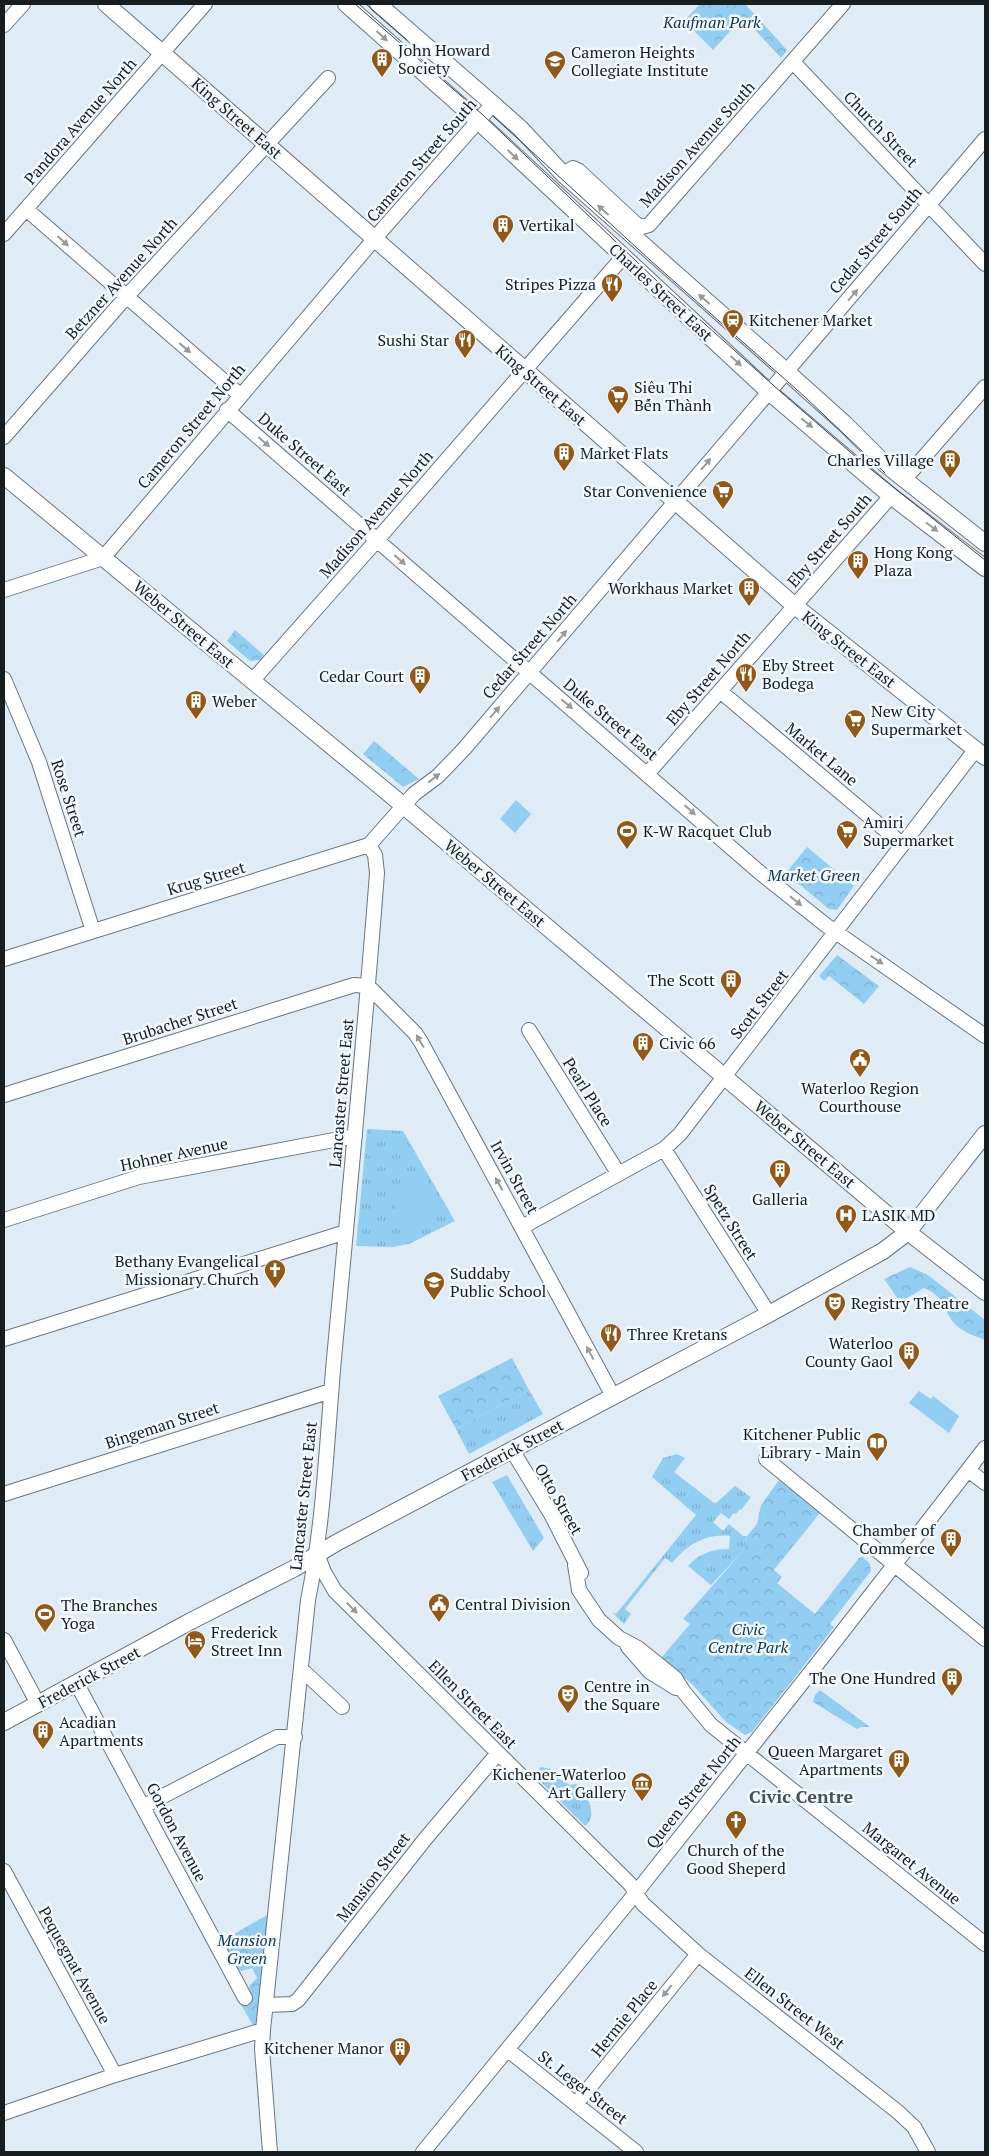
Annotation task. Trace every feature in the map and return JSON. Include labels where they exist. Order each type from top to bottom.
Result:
[{"type":"main road","name":"King Street East","points":[[106,4],[795,606],[980,753]]},
{"type":"main road","name":"Charles Street East","points":[[346,4],[478,121],[769,392],[891,496],[985,568]]},
{"type":"main road","name":"Charles Street East","points":[[378,4],[521,129],[563,174],[787,372],[904,480],[985,543]]},
{"type":"main road","name":"Weber Street East","points":[[4,476],[403,806],[908,1232],[985,1292]]},
{"type":"main road","name":"Frederick Street","points":[[4,1722],[191,1621],[295,1568],[316,1553],[769,1314],[883,1251],[908,1232],[985,1134]]},
{"type":"street","points":[[4,25],[23,4]]},
{"type":"street","name":"Pandora Avenue North","points":[[4,234],[205,4]]},
{"type":"street","name":"Madison Avenue South","points":[[563,174],[573,168],[579,171],[636,224],[642,227],[649,225],[844,4]]},
{"type":"street","name":"Church Street","points":[[793,62],[985,264]]},
{"type":"street","name":"Betzner Avenue North","points":[[4,437],[126,297],[328,78]]},
{"type":"street","name":"Cameron Street South","points":[[375,239],[493,104]]},
{"type":"street","name":"Cedar Street South","points":[[676,502],[985,139]]},
{"type":"street","points":[[26,209],[240,395]]},
{"type":"street","name":"Cameron Street North","points":[[103,558],[240,395],[375,239]]},
{"type":"street","points":[[525,370],[623,257]]},
{"type":"street","name":"Madison Avenue North","points":[[252,681],[525,370]]},
{"type":"street","points":[[904,480],[985,387]]},
{"type":"street","name":"Duke Street East","points":[[228,410],[648,773],[755,868],[837,932],[985,1036]]},
{"type":"street","name":"Eby Street South","points":[[795,606],[891,496]]},
{"type":"street","name":"Cedar Street North","points":[[403,806],[414,794],[438,776],[459,754],[676,502]]},
{"type":"street","points":[[4,590],[103,558]]},
{"type":"street","name":"Eby Street North","points":[[648,773],[795,606]]},
{"type":"street","name":"Rose Street","points":[[4,679],[39,762],[93,931]]},
{"type":"street","name":"Market Lane","points":[[720,691],[902,844]]},
{"type":"street","name":"Scott Street","points":[[522,1226],[664,1149],[680,1134],[837,932],[902,844],[980,753]]},
{"type":"street","points":[[369,845],[403,806]]},
{"type":"street","name":"Krug Street","points":[[4,959],[369,845]]},
{"type":"street","name":"Lancaster Street East","points":[[270,2152],[262,2049],[263,2030],[308,1600],[316,1553],[355,1136],[377,873],[376,855],[369,845]]},
{"type":"street","name":"Brubacher Street","points":[[4,1095],[354,985],[368,986]]},
{"type":"street","name":"Irvin Street","points":[[368,986],[415,1033],[522,1226],[613,1396]]},
{"type":"street","name":"Pearl Place","points":[[529,1030],[618,1173]]},
{"type":"street","name":"Hohner Avenue","points":[[4,1220],[148,1175],[355,1136]]},
{"type":"street","name":"Spetz Street","points":[[664,1149],[769,1314]]},
{"type":"street","points":[[4,1339],[346,1232]]},
{"type":"street","name":"Bingeman Street","points":[[4,1494],[331,1391]]},
{"type":"street","name":"Queen Street North","points":[[423,2152],[635,1894],[985,1448]]},
{"type":"street","name":"Otto Street","points":[[512,1450],[550,1514],[575,1565],[580,1590],[600,1620],[624,1642],[635,1658],[650,1672],[683,1691],[711,1725],[746,1753]]},
{"type":"street","points":[[766,1459],[985,1639]]},
{"type":"street","points":[[968,1470],[985,1483]]},
{"type":"street","name":"Ellen Street East","points":[[316,1553],[335,1591],[627,1881],[635,1894]]},
{"type":"street","points":[[308,1600],[323,1588],[335,1591]]},
{"type":"street","points":[[4,1640],[38,1704]]},
{"type":"street","points":[[302,1670],[342,1707]]},
{"type":"street","name":"Gordon Avenue","points":[[77,1684],[144,1806],[245,1998]]},
{"type":"street","points":[[144,1806],[277,1737],[295,1737]]},
{"type":"street","name":"Mansion Street","points":[[267,2005],[292,2004],[298,2000],[426,1838],[498,1753]]},
{"type":"street","name":"Margaret Avenue","points":[[746,1753],[985,1944]]},
{"type":"street","name":"Pequegnat Avenue","points":[[4,1871],[115,2075]]},
{"type":"street","name":"Ellen Street West","points":[[635,1894],[643,1904],[698,1954],[898,2112],[914,2127],[928,2152]]},
{"type":"street","name":"Hermie Place","points":[[576,2104],[698,1954]]},
{"type":"street","points":[[4,2114],[115,2075],[263,2030]]},
{"type":"street","name":"St. Leger Street","points":[[508,2050],[636,2152]]},
{"type":"green space","name":"Kaufman Park","points":[[700,4],[745,4],[787,50],[781,58],[743,17],[713,50],[684,21]]},
{"type":"green space","points":[[235,630],[264,655],[260,660],[250,661],[227,641]]},
{"type":"green space","points":[[374,741],[419,779],[403,787],[363,754]]},
{"type":"green space","points":[[516,800],[531,814],[515,833],[500,819]]},
{"type":"green space","name":"Market Green","points":[[807,847],[854,886],[837,910],[829,909],[800,885],[781,879]]},
{"type":"green space","points":[[837,955],[879,986],[864,1004],[829,976],[824,981],[819,976]]},
{"type":"green space","points":[[367,1129],[403,1131],[455,1221],[409,1244],[392,1247],[356,1246]]},
{"type":"green space","points":[[425,1175],[441,1212],[404,1224],[393,1201],[401,1183]]},
{"type":"green space","points":[[910,1267],[928,1275],[985,1320],[985,1340],[957,1326],[952,1321],[941,1300],[924,1288],[900,1302],[884,1279]]},
{"type":"green space","points":[[512,1358],[529,1390],[456,1429],[438,1396]]},
{"type":"green space","points":[[529,1390],[543,1414],[469,1454],[456,1429]]},
{"type":"green space","points":[[919,1391],[931,1399],[933,1396],[959,1416],[949,1433],[909,1403]]},
{"type":"green space","points":[[677,1454],[685,1458],[674,1472],[713,1502],[716,1503],[735,1486],[751,1497],[741,1510],[736,1514],[734,1513],[729,1519],[721,1513],[713,1522],[723,1531],[729,1524],[743,1536],[747,1536],[743,1551],[711,1585],[688,1566],[697,1558],[707,1553],[729,1549],[730,1536],[705,1538],[684,1551],[672,1563],[665,1558],[625,1609],[631,1614],[624,1624],[612,1612],[616,1614],[696,1515],[652,1477],[663,1458]]},
{"type":"green space","points":[[507,1475],[544,1538],[533,1551],[492,1482]]},
{"type":"green space","name":"Civic Centre Park","points":[[779,1480],[820,1513],[774,1570],[782,1577],[777,1583],[815,1614],[859,1558],[863,1557],[870,1564],[871,1571],[830,1624],[834,1627],[752,1732],[745,1735],[726,1722],[691,1683],[661,1658],[690,1624],[683,1619],[743,1551],[747,1536],[757,1524],[761,1505]]},
{"type":"green space","points":[[820,1690],[870,1727],[857,1729],[813,1702],[815,1695]]},
{"type":"green space","points":[[541,1767],[551,1769],[552,1775],[570,1785],[576,1784],[584,1792],[591,1811],[589,1822],[585,1826],[535,1776]]},
{"type":"green space","name":"Mansion Green","points":[[267,1915],[264,1979],[257,2024],[254,2027],[240,2003],[252,1996],[249,1986],[257,1978],[252,1968],[241,1971],[237,1968],[222,1941]]},
{"type":"tram line","points":[[355,4],[483,115],[658,282],[782,393],[863,463],[985,560]]},
{"type":"tram line","points":[[366,4],[407,40]]},
{"type":"tram line","points":[[493,116],[650,260],[805,397],[885,473]]},
{"type":"place","name":"John Howard Society","points":[[382,78]]},
{"type":"place","name":"Cameron Heights Collegiate Institute","points":[[555,80]]},
{"type":"place","name":"Vertikal","points":[[503,244]]},
{"type":"place","name":"Stripes Pizza","points":[[612,303]]},
{"type":"place","name":"Kitchener Market","points":[[733,339]]},
{"type":"place","name":"Sushi Star","points":[[465,359]]},
{"type":"place","name":"Siêu Thi Bến Thành","points":[[618,415]]},
{"type":"place","name":"Market Flats","points":[[564,472]]},
{"type":"place","name":"Charles Village","points":[[950,479]]},
{"type":"place","name":"Star Convenience","points":[[723,510]]},
{"type":"place","name":"Hong Kong Plaza","points":[[858,580]]},
{"type":"place","name":"Workhaus Market","points":[[749,607]]},
{"type":"place","name":"Eby Street Bodega","points":[[746,693]]},
{"type":"place","name":"Cedar Court","points":[[420,695]]},
{"type":"place","name":"Weber","points":[[196,720]]},
{"type":"place","name":"New City Supermarket","points":[[855,739]]},
{"type":"place","name":"K-W Racquet Club","points":[[627,850]]},
{"type":"place","name":"Amiri Supermarket","points":[[847,850]]},
{"type":"place","name":"The Scott","points":[[731,999]]},
{"type":"place","name":"Civic 66","points":[[643,1062]]},
{"type":"place","name":"Waterloo Region Courthouse","points":[[860,1078]]},
{"type":"place","name":"Galleria","points":[[780,1189]]},
{"type":"place","name":"LASIK MD","points":[[846,1234]]},
{"type":"place","name":"Bethany Evangelical Missionary Church","points":[[275,1289]]},
{"type":"place","name":"Suddaby Public School","points":[[434,1301]]},
{"type":"place","name":"Registry Theatre","points":[[835,1322]]},
{"type":"place","name":"Three Kretans","points":[[611,1353]]},
{"type":"place","name":"Waterloo County Gaol","points":[[909,1371]]},
{"type":"place","name":"Kitchener Public Library - Main","points":[[877,1462]]},
{"type":"place","name":"Chamber of Commerce","points":[[951,1558]]},
{"type":"place","name":"Central Division","points":[[439,1623]]},
{"type":"place","name":"The Branches Yoga","points":[[45,1633]]},
{"type":"place","name":"Frederick Street Inn","points":[[195,1660]]},
{"type":"place","name":"The One Hundred","points":[[952,1697]]},
{"type":"place","name":"Centre in the Square","points":[[568,1714]]},
{"type":"place","name":"Acadian Apartments","points":[[43,1750]]},
{"type":"place","name":"Queen Margaret Apartments","points":[[899,1779]]},
{"type":"place","name":"Kichener-Waterloo Art Gallery","points":[[642,1802]]},
{"type":"place","name":"Church of the Good Sheperd","points":[[736,1840]]},
{"type":"place","name":"Kitchener Manor","points":[[400,2067]]},
{"type":"district","name":"Civic Centre","points":[[801,1797]]}]
